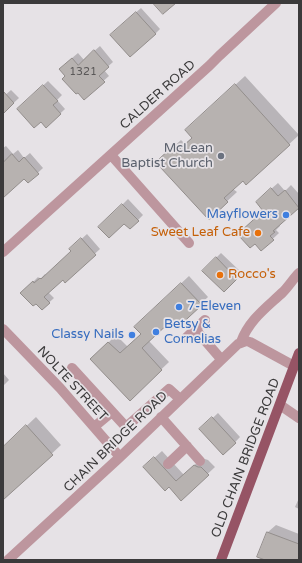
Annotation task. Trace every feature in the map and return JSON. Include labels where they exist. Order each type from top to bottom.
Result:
[{"type":"main road","points":[[294,366],[299,353]]},
{"type":"main road","name":"OLD CHAIN BRIDGE ROAD","points":[[222,560],[294,366]]},
{"type":"street","name":"CALDER ROAD","points":[[3,252],[209,66],[276,3]]},
{"type":"street","points":[[111,155],[189,243]]},
{"type":"street","name":"CHAIN BRIDGE ROAD","points":[[8,560],[120,457],[233,347],[241,342],[252,320],[283,292],[296,276]]},
{"type":"street","points":[[186,338],[205,320]]},
{"type":"street","name":"NOLTE STREET","points":[[3,329],[60,388],[120,457]]},
{"type":"street","points":[[194,329],[222,359]]},
{"type":"street","points":[[241,342],[250,342],[294,366]]},
{"type":"street","points":[[72,368],[126,427],[169,389],[180,399]]},
{"type":"street","points":[[280,405],[299,418]]},
{"type":"street","points":[[94,427],[112,412]]},
{"type":"street","points":[[161,418],[200,461]]},
{"type":"street","points":[[168,464],[187,446]]},
{"type":"building","points":[[153,3],[176,3],[163,14]]},
{"type":"building","points":[[136,12],[156,34],[130,57],[110,35]]},
{"type":"building","points":[[94,50],[109,67],[99,76],[105,82],[84,100],[62,79],[65,76],[59,69],[72,58],[78,65]]},
{"type":"building","name":"McLean Baptist Church","points":[[235,84],[290,145],[246,185],[243,181],[224,198],[228,202],[209,220],[160,167],[163,164],[159,159],[171,148],[175,153],[192,138],[185,130]]},
{"type":"building","points":[[43,85],[58,101],[53,105],[61,114],[46,128],[41,122],[34,128],[17,109]]},
{"type":"building","points":[[3,91],[14,103],[3,114]]},
{"type":"building","points":[[12,154],[19,162],[24,157],[39,174],[28,183],[24,179],[3,198],[3,163]]},
{"type":"building","points":[[271,188],[278,196],[285,190],[299,208],[273,231],[275,232],[270,236],[274,240],[261,251],[255,244],[250,248],[239,236],[242,233],[241,231],[263,211],[256,202]]},
{"type":"building","points":[[122,204],[139,221],[130,229],[124,224],[109,238],[98,227]]},
{"type":"building","points":[[81,238],[96,255],[65,283],[63,280],[44,297],[50,303],[42,310],[36,304],[33,306],[20,293],[33,281],[34,283],[40,278],[41,279],[71,251],[69,249]]},
{"type":"building","name":"Rocco's","points":[[216,257],[237,279],[224,292],[202,271]]},
{"type":"building","points":[[181,283],[202,305],[176,329],[170,322],[142,348],[162,370],[130,401],[90,359],[108,342],[120,353],[141,334],[134,327]]},
{"type":"building","points":[[212,417],[236,443],[223,455],[199,429]]},
{"type":"building","points":[[26,425],[53,455],[3,500],[3,447]]},
{"type":"building","points":[[154,457],[176,481],[194,465],[201,467],[209,475],[181,501],[169,487],[165,491],[143,467]]},
{"type":"building","points":[[267,532],[299,544],[299,560],[265,560],[257,557]]},
{"type":"place","name":"McLean Baptist Church","points":[[221,156]]},
{"type":"place","name":"Mayflowers","points":[[286,215]]},
{"type":"place","name":"Sweet Leaf Cafe","points":[[258,233]]},
{"type":"place","name":"Rocco's","points":[[220,275]]},
{"type":"place","name":"7-Eleven","points":[[179,307]]},
{"type":"place","name":"Betsy & Cornelias","points":[[156,332]]},
{"type":"place","name":"Classy Nails","points":[[132,335]]}]
